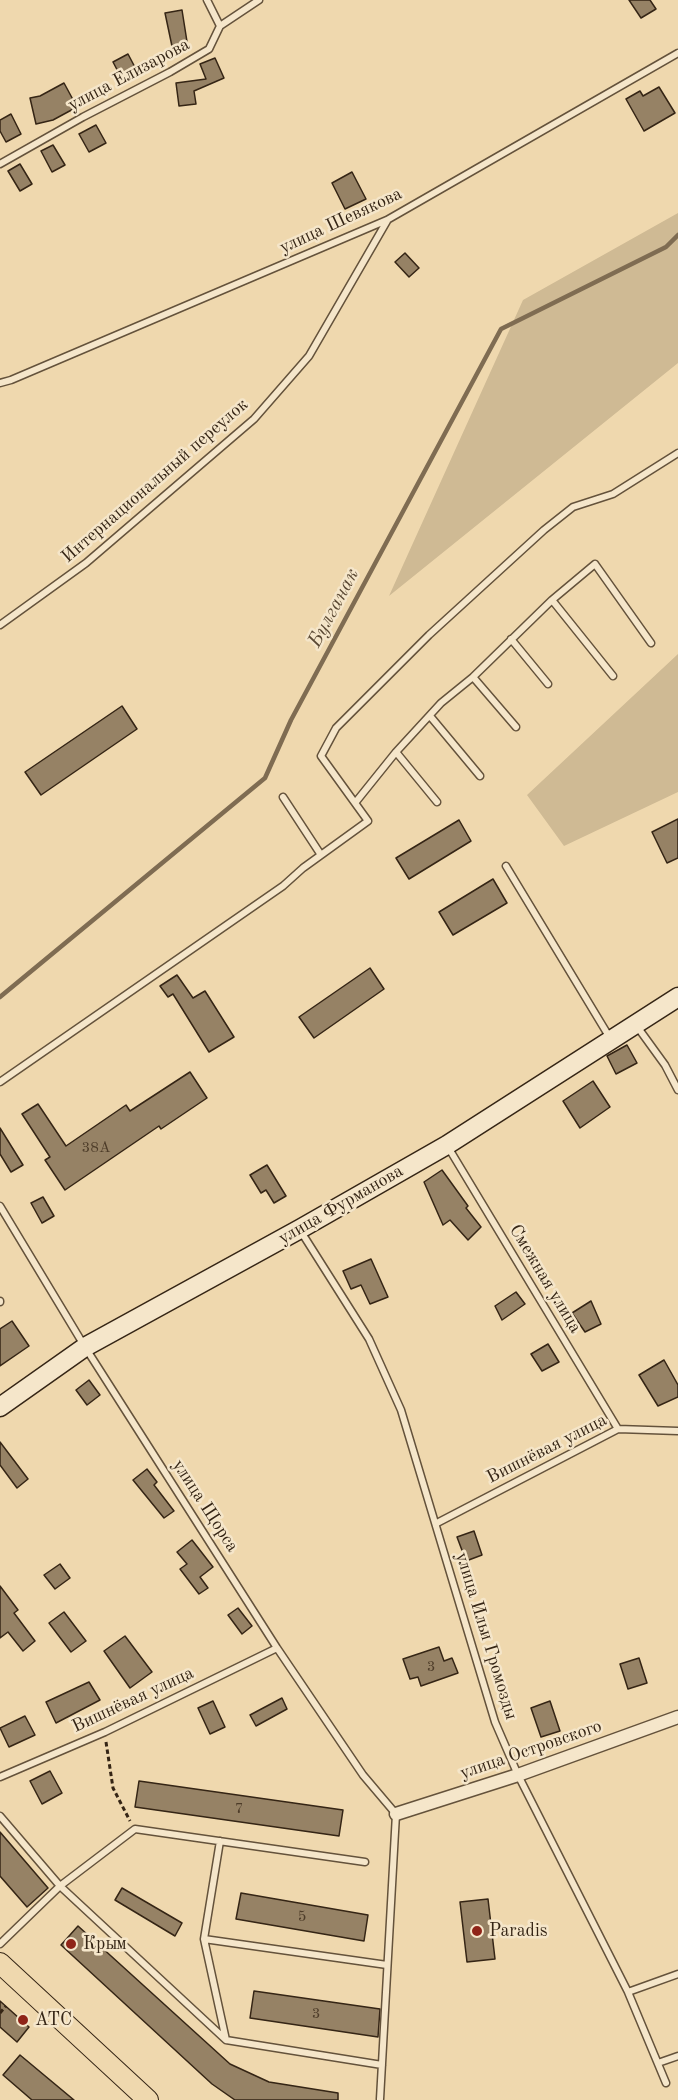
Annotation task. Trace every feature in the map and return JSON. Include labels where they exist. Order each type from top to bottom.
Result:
[{"type":"main road","name":"улица Фурманова","points":[[0,1407],[85,1347],[447,1145],[678,997]]},
{"type":"main road","points":[[0,1963],[148,2100]]},
{"type":"street","name":"улица Островского","points":[[396,1814],[518,1775],[678,1717]]},
{"type":"lane","points":[[207,0],[220,26]]},
{"type":"lane","name":"улица Елизарова","points":[[0,164],[209,49],[220,26],[259,0]]},
{"type":"lane","name":"улица Шевякова","points":[[0,383],[387,220],[678,53]]},
{"type":"lane","name":"Интернациональный переулок","points":[[0,625],[86,563],[254,419],[309,356],[387,220]]},
{"type":"lane","points":[[0,1082],[283,886],[368,821],[321,756],[336,729],[429,635],[544,530],[573,507],[613,494],[678,453]]},
{"type":"lane","points":[[355,803],[396,752],[441,703],[473,677],[552,600],[596,564],[651,643]]},
{"type":"lane","points":[[552,600],[613,676]]},
{"type":"lane","points":[[511,639],[548,684]]},
{"type":"lane","points":[[473,677],[516,727]]},
{"type":"lane","points":[[430,716],[480,776]]},
{"type":"lane","points":[[396,752],[437,802]]},
{"type":"lane","points":[[283,797],[321,855]]},
{"type":"lane","points":[[506,866],[611,1038]]},
{"type":"lane","points":[[635,1023],[665,1065],[678,1090]]},
{"type":"lane","name":"Смежная улица","points":[[447,1145],[618,1429]]},
{"type":"lane","name":"улица Щорса","points":[[0,1206],[85,1347],[277,1648],[363,1775],[396,1814]]},
{"type":"lane","name":"улица Ильи Громозды","points":[[300,1229],[369,1338],[401,1410],[495,1722],[518,1775],[628,1992],[666,2083]]},
{"type":"lane","name":"Вишнёвая улица","points":[[436,1523],[618,1429],[678,1431]]},
{"type":"lane","name":"Вишнёвая улица","points":[[0,1777],[105,1732],[277,1648]]},
{"type":"lane","points":[[380,2099],[396,1814]]},
{"type":"lane","points":[[0,1816],[60,1886],[226,2040],[382,2065]]},
{"type":"lane","points":[[0,1944],[60,1886],[135,1829],[365,1862]]},
{"type":"lane","points":[[220,1842],[204,1939],[226,2040]]},
{"type":"lane","points":[[204,1939],[387,1965]]},
{"type":"lane","points":[[628,1992],[678,1974]]},
{"type":"lane","points":[[658,2063],[678,2056]]},
{"type":"path","points":[[105,1732],[113,1788],[135,1829]]},
{"type":"path","points":[[0,2013],[6,2006]]},
{"type":"shaded area","points":[[678,213],[678,363],[389,596],[523,300]]},
{"type":"shaded area","points":[[678,654],[678,792],[564,846],[527,795]]},
{"type":"building","points":[[629,0],[650,0],[656,9],[641,18]]},
{"type":"building","points":[[182,10],[188,48],[173,51],[165,13]]},
{"type":"building","points":[[128,54],[138,73],[123,81],[113,62]]},
{"type":"building","points":[[215,58],[224,78],[194,91],[196,104],[179,106],[176,83],[206,79],[200,64]]},
{"type":"building","points":[[64,83],[77,107],[53,120],[36,124],[30,98],[40,96]]},
{"type":"building","points":[[659,87],[675,113],[644,131],[626,99],[640,91],[643,96]]},
{"type":"building","points":[[11,114],[21,134],[6,142],[0,131],[0,120]]},
{"type":"building","points":[[96,125],[106,143],[89,152],[79,134]]},
{"type":"building","points":[[53,145],[65,165],[52,172],[41,151]]},
{"type":"building","points":[[20,164],[32,184],[20,191],[8,171]]},
{"type":"building","points":[[352,172],[366,199],[345,209],[332,183]]},
{"type":"building","points":[[405,253],[419,268],[409,277],[395,262]]},
{"type":"building","points":[[122,706],[137,729],[41,795],[25,772]]},
{"type":"building","points":[[678,819],[678,858],[667,863],[652,832]]},
{"type":"building","points":[[459,820],[471,841],[409,879],[396,858]]},
{"type":"building","points":[[493,879],[507,903],[453,935],[439,912]]},
{"type":"building","points":[[370,968],[384,989],[314,1038],[299,1017]]},
{"type":"building","points":[[177,975],[193,998],[205,991],[234,1037],[209,1052],[173,994],[168,997],[160,986]]},
{"type":"building","points":[[627,1045],[637,1063],[616,1074],[607,1056]]},
{"type":"building","points":[[190,1072],[207,1098],[161,1129],[159,1126],[65,1190],[45,1160],[50,1157],[22,1114],[38,1104],[66,1146],[126,1105],[130,1111]]},
{"type":"building","points":[[593,1081],[610,1107],[580,1128],[563,1101]]},
{"type":"building","points":[[0,1128],[23,1165],[11,1172],[0,1154]]},
{"type":"building","points":[[267,1165],[286,1196],[274,1203],[266,1190],[261,1193],[250,1175]]},
{"type":"building","points":[[442,1170],[481,1227],[468,1240],[450,1220],[443,1225],[424,1182]]},
{"type":"building","points":[[43,1197],[54,1216],[42,1223],[31,1203]]},
{"type":"building","points":[[371,1259],[388,1297],[370,1304],[361,1285],[351,1289],[343,1271]]},
{"type":"building","points":[[516,1292],[525,1304],[502,1320],[495,1306]]},
{"type":"building","points":[[591,1301],[601,1324],[585,1332],[572,1313]]},
{"type":"building","points":[[12,1321],[29,1346],[0,1366],[0,1329]]},
{"type":"building","points":[[548,1344],[559,1362],[542,1371],[531,1354]]},
{"type":"building","points":[[664,1360],[678,1385],[678,1397],[658,1406],[639,1375]]},
{"type":"building","points":[[89,1380],[100,1395],[87,1405],[76,1390]]},
{"type":"building","points":[[0,1442],[28,1479],[17,1488],[0,1465]]},
{"type":"building","points":[[147,1469],[157,1482],[154,1485],[174,1511],[164,1518],[133,1480]]},
{"type":"building","points":[[474,1531],[482,1555],[466,1561],[457,1537]]},
{"type":"building","points":[[192,1540],[213,1567],[200,1577],[208,1588],[199,1594],[180,1569],[187,1564],[177,1552]]},
{"type":"building","points":[[60,1564],[70,1578],[55,1589],[44,1575]]},
{"type":"building","points":[[0,1586],[18,1610],[14,1613],[35,1641],[23,1651],[8,1632],[0,1638]]},
{"type":"building","points":[[238,1608],[252,1626],[242,1634],[228,1615]]},
{"type":"building","points":[[64,1612],[86,1641],[71,1652],[49,1623]]},
{"type":"building","points":[[125,1636],[152,1672],[130,1688],[104,1651]]},
{"type":"building","points":[[439,1647],[444,1661],[452,1658],[458,1673],[421,1686],[418,1677],[410,1679],[403,1659]]},
{"type":"building","points":[[639,1658],[647,1683],[628,1689],[620,1664]]},
{"type":"building","points":[[89,1682],[100,1700],[56,1723],[46,1702]]},
{"type":"building","points":[[282,1698],[287,1709],[256,1726],[250,1715]]},
{"type":"building","points":[[213,1701],[225,1727],[210,1734],[198,1708]]},
{"type":"building","points":[[550,1701],[560,1731],[541,1737],[531,1708]]},
{"type":"building","points":[[25,1716],[35,1735],[9,1747],[0,1728]]},
{"type":"building","points":[[50,1771],[62,1793],[42,1804],[30,1781]]},
{"type":"building","points":[[139,1781],[343,1810],[339,1836],[135,1807]]},
{"type":"building","points":[[0,1832],[48,1888],[27,1907],[0,1876]]},
{"type":"building","points":[[122,1888],[182,1923],[175,1936],[115,1900]]},
{"type":"building","points":[[241,1893],[368,1915],[364,1941],[236,1919]]},
{"type":"building","name":"Paradis","points":[[488,1899],[495,1959],[467,1962],[460,1902]]},
{"type":"building","points":[[78,1926],[230,2064],[269,2082],[338,2093],[338,2100],[235,2100],[212,2084],[61,1945]]},
{"type":"building","points":[[254,1991],[380,2009],[378,2037],[250,2018]]},
{"type":"building","points":[[0,2001],[29,2027],[17,2042],[0,2027]]},
{"type":"building","points":[[20,2055],[74,2100],[32,2100],[3,2075]]},
{"type":"waterway","name":"Булганак","points":[[0,997],[265,778],[291,720],[501,329],[666,247],[678,235]]},
{"type":"place","name":"Paradis","points":[[477,1931]]},
{"type":"place","name":"Крым","points":[[71,1944]]},
{"type":"place","name":"АТС","points":[[23,2020]]}]
